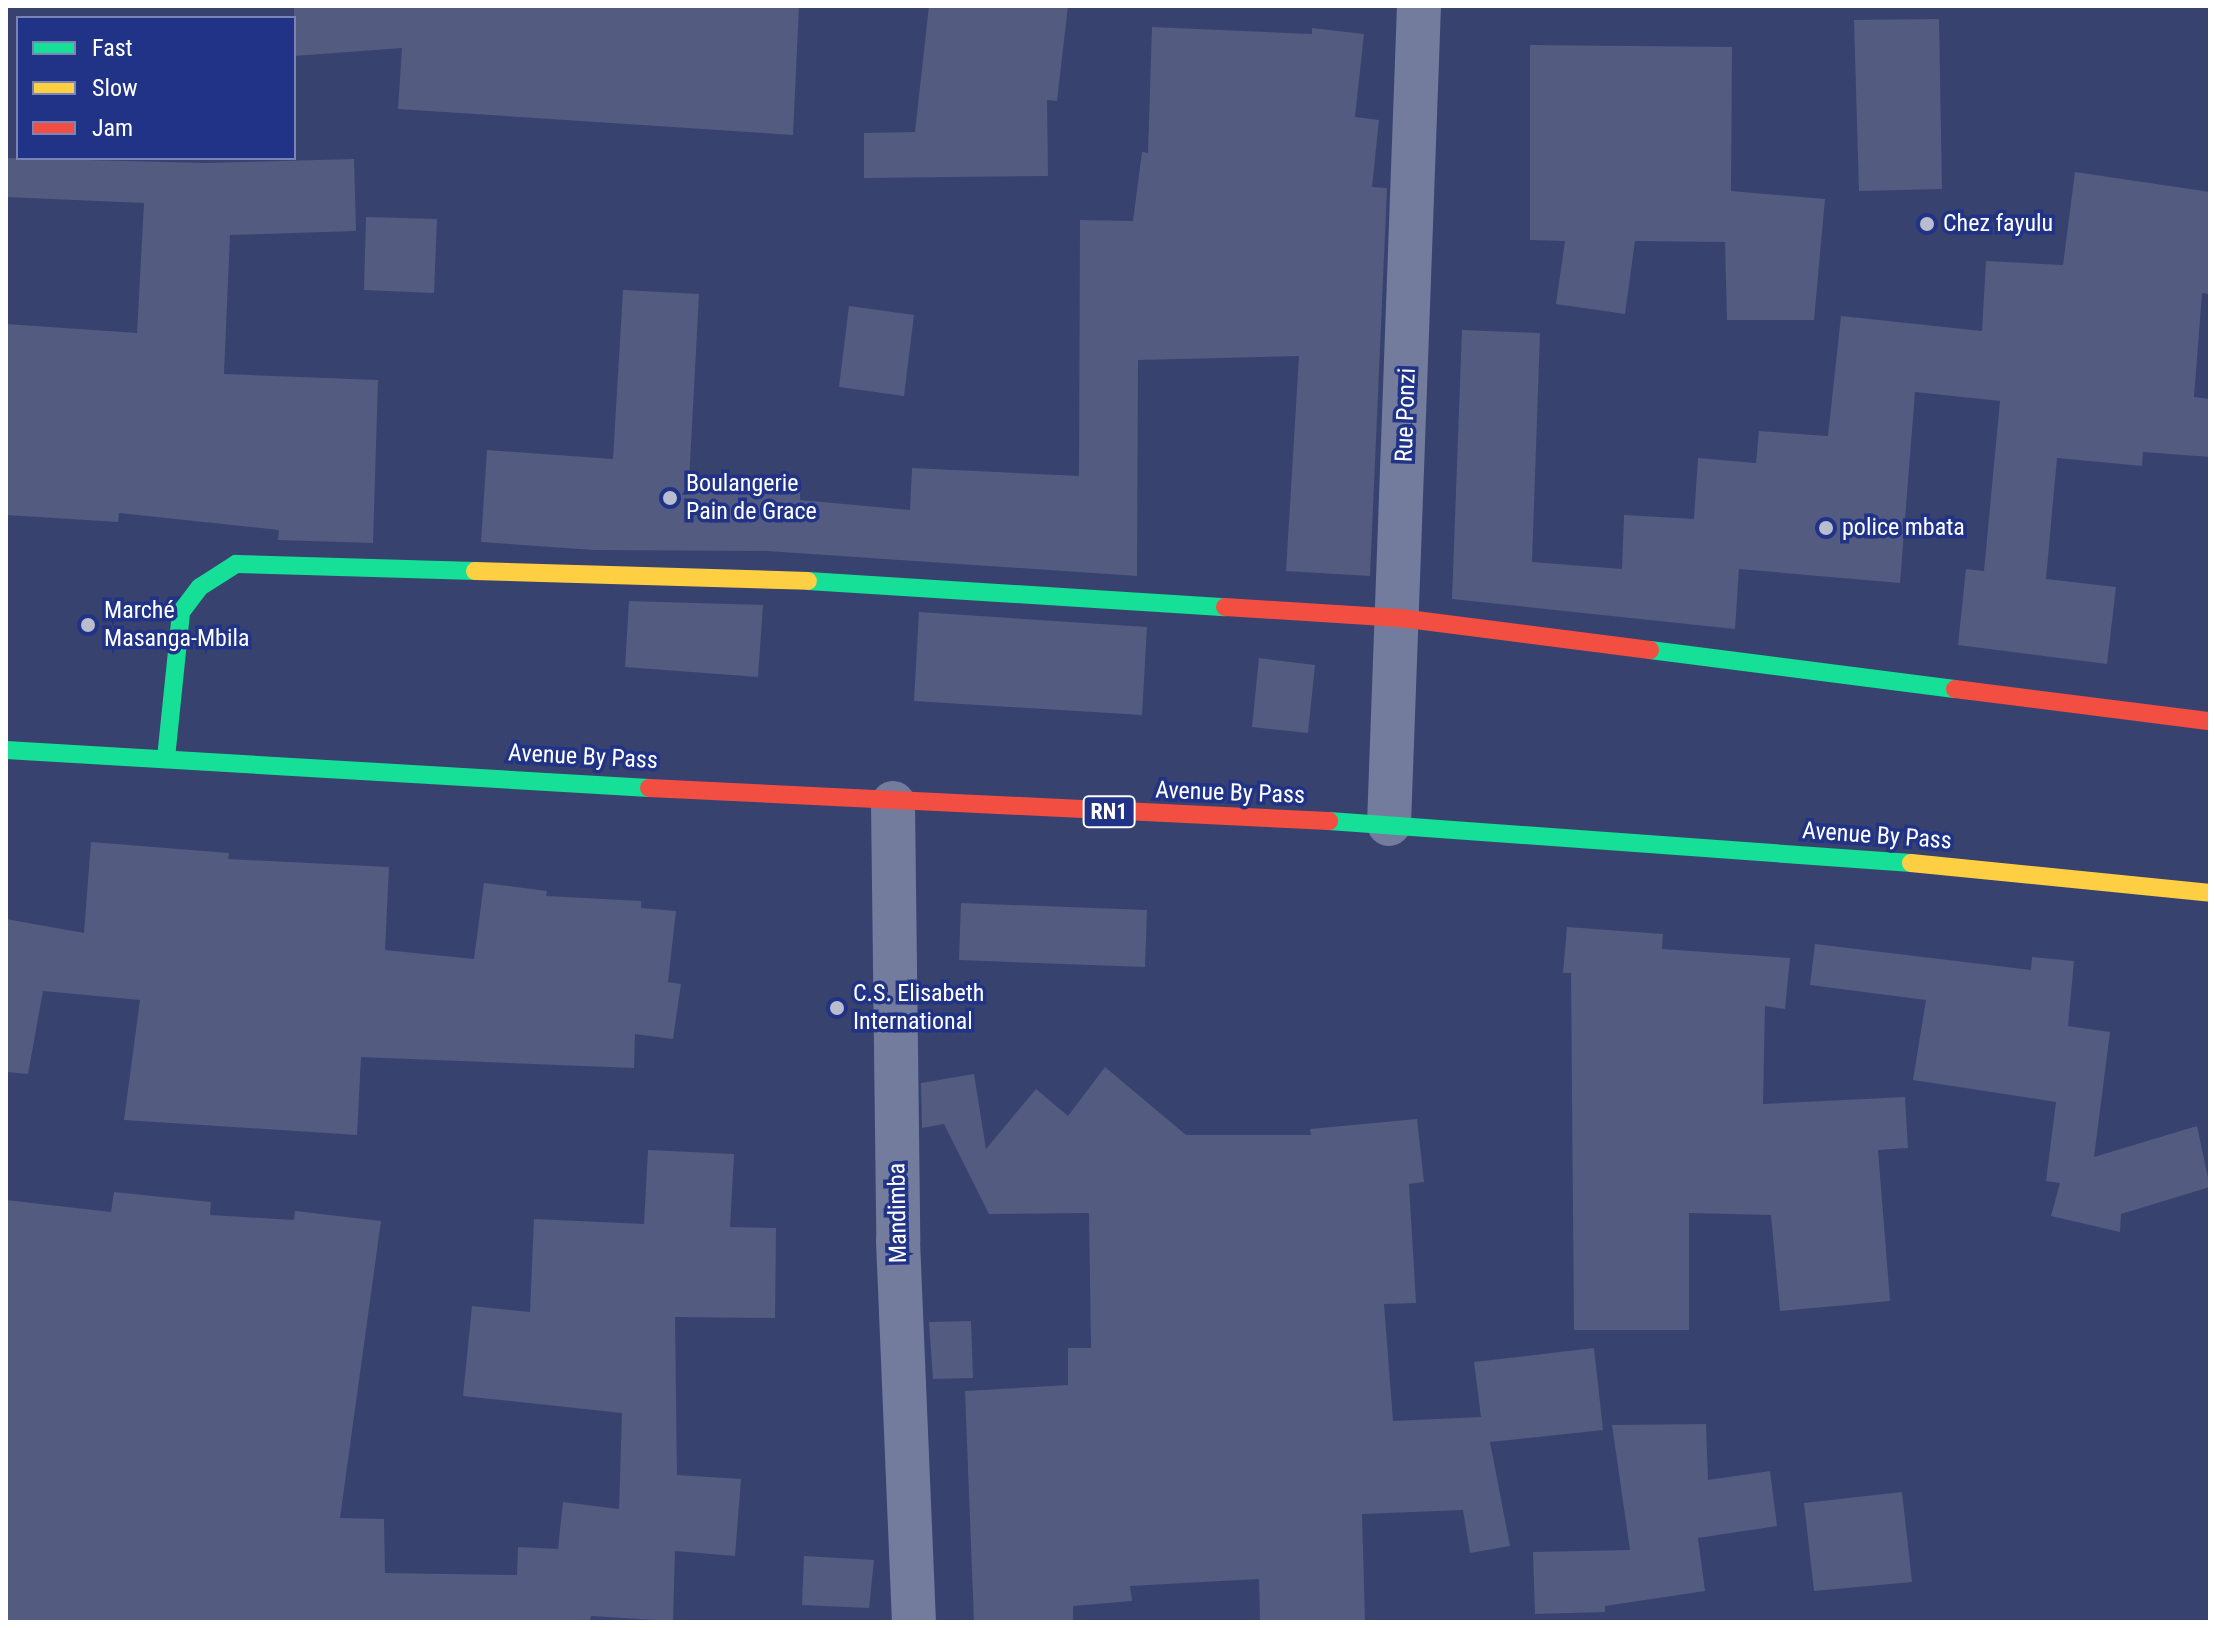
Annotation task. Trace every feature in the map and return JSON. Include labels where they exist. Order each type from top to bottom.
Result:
[{"type":"main road","points":[[166,758],[181,612],[200,587],[236,564],[834,582],[1400,618],[2210,721]]},
{"type":"main road","name":"Avenue By Pass","points":[[6,750],[893,803],[1389,824],[2035,872],[2210,893]]},
{"type":"street","name":"Rue Ponzi","points":[[1389,824],[1400,618],[1419,6]]},
{"type":"street","name":"Mandimba","points":[[893,803],[898,1241],[914,1622]]},
{"type":"building","points":[[294,6],[799,6],[793,135],[398,109],[402,48],[296,56]]},
{"type":"building","points":[[929,6],[1068,6],[1057,101],[1047,100],[1048,176],[864,178],[864,133],[915,132]]},
{"type":"building","points":[[1939,19],[1942,189],[1859,191],[1854,20]]},
{"type":"building","points":[[1152,27],[1312,34],[1312,28],[1364,34],[1355,117],[1379,120],[1372,187],[1387,188],[1370,576],[1286,571],[1299,356],[1138,360],[1137,576],[767,551],[594,550],[481,542],[487,450],[613,459],[623,290],[699,294],[689,482],[800,488],[800,500],[910,510],[912,468],[1079,476],[1080,220],[1133,221],[1142,152],[1148,153]]},
{"type":"building","points":[[1530,45],[1732,47],[1731,191],[1825,199],[1814,320],[1727,320],[1725,242],[1635,241],[1625,314],[1556,304],[1565,241],[1530,240]]},
{"type":"building","points":[[6,158],[206,163],[354,159],[356,231],[230,235],[224,374],[378,380],[373,543],[278,540],[279,530],[119,513],[118,522],[6,515],[6,324],[137,333],[144,203],[6,197]]},
{"type":"building","points":[[2075,172],[2210,192],[2210,294],[2202,293],[2194,397],[2210,399],[2210,457],[2143,452],[2142,466],[2057,458],[2046,579],[2116,587],[2107,664],[1958,645],[1966,569],[1984,571],[2000,401],[1915,392],[1900,583],[1739,569],[1735,629],[1452,599],[1462,330],[1540,333],[1532,562],[1622,569],[1624,515],[1694,519],[1698,458],[1756,463],[1759,431],[1828,436],[1841,316],[1982,331],[1986,261],[2063,265]]},
{"type":"building","points":[[366,217],[437,219],[434,293],[364,290]]},
{"type":"building","points":[[849,306],[914,315],[904,396],[839,387]]},
{"type":"building","points":[[629,601],[763,605],[758,677],[625,667]]},
{"type":"building","points":[[919,612],[1147,627],[1142,715],[914,701]]},
{"type":"building","points":[[1259,658],[1315,665],[1308,733],[1252,727]]},
{"type":"building","points":[[91,842],[229,853],[228,859],[389,867],[385,950],[474,959],[484,883],[547,891],[546,896],[641,901],[641,908],[676,911],[668,982],[681,984],[673,1039],[635,1034],[634,1068],[361,1057],[357,1135],[124,1120],[140,1000],[43,991],[28,1074],[6,1072],[6,919],[84,933]]},
{"type":"building","points":[[961,903],[1147,910],[1145,967],[959,960]]},
{"type":"building","points":[[1567,927],[1663,934],[1662,949],[1790,958],[1785,1009],[1765,1006],[1763,1104],[1905,1097],[1908,1148],[1878,1150],[1890,1301],[1780,1311],[1771,1215],[1689,1213],[1689,1330],[1574,1330],[1571,973],[1563,973]]},
{"type":"building","points":[[1815,944],[2031,970],[2032,957],[2074,961],[2068,1026],[2110,1032],[2094,1157],[2197,1126],[2210,1187],[2121,1214],[2120,1232],[2051,1216],[2060,1183],[2046,1181],[2056,1102],[1913,1080],[1926,1000],[1810,985]]},
{"type":"building","points":[[1105,1067],[1186,1135],[1311,1135],[1310,1129],[1417,1119],[1424,1182],[1409,1184],[1416,1303],[1384,1304],[1393,1421],[1481,1417],[1474,1362],[1594,1348],[1603,1430],[1490,1442],[1510,1546],[1470,1553],[1463,1510],[1362,1514],[1365,1621],[1260,1622],[1259,1579],[1130,1586],[1132,1601],[1073,1606],[1073,1622],[974,1622],[965,1391],[1068,1385],[1068,1348],[1091,1348],[1089,1213],[989,1214],[944,1124],[922,1128],[921,1083],[974,1074],[986,1149],[1036,1089],[1068,1116]]},
{"type":"building","points":[[648,1150],[734,1154],[730,1227],[776,1228],[775,1318],[675,1317],[677,1475],[741,1479],[735,1556],[675,1551],[673,1621],[591,1616],[590,1622],[6,1622],[6,1200],[111,1212],[114,1192],[211,1202],[210,1215],[294,1220],[295,1211],[381,1221],[340,1518],[384,1519],[385,1573],[517,1575],[518,1547],[558,1549],[563,1502],[619,1509],[622,1413],[463,1396],[472,1306],[530,1312],[534,1219],[644,1224]]},
{"type":"building","points":[[971,1321],[973,1378],[933,1379],[929,1322]]},
{"type":"building","points":[[1706,1424],[1708,1480],[1770,1471],[1777,1526],[1698,1538],[1705,1591],[1605,1606],[1605,1612],[1535,1614],[1533,1552],[1630,1550],[1612,1425]]},
{"type":"building","points":[[1902,1492],[1912,1582],[1814,1591],[1804,1503]]},
{"type":"building","points":[[804,1556],[874,1560],[869,1608],[802,1605]]},
{"type":"traffic: fast","points":[[166,758],[181,612],[200,587],[236,564],[475,571]]},
{"type":"traffic: fast","points":[[808,581],[1225,607]]},
{"type":"traffic: fast","points":[[1650,650],[1955,689]]},
{"type":"traffic: fast","points":[[6,750],[649,788]]},
{"type":"traffic: fast","points":[[1329,821],[1911,863]]},
{"type":"traffic: slow","points":[[475,571],[808,581]]},
{"type":"traffic: slow","points":[[1911,863],[2210,893]]},
{"type":"traffic: jam","points":[[1225,607],[1400,618],[1650,650]]},
{"type":"traffic: jam","points":[[1955,689],[2210,721]]},
{"type":"traffic: jam","points":[[649,788],[1329,821]]},
{"type":"place","name":"Chez fayulu","points":[[1927,224]]},
{"type":"place","name":"Boulangerie Pain de Grace","points":[[670,498]]},
{"type":"place","name":"police mbata","points":[[1826,528]]},
{"type":"place","name":"Marché Masanga-Mbila","points":[[88,625]]},
{"type":"place","name":"C.S. Elisabeth International","points":[[837,1008]]}]
